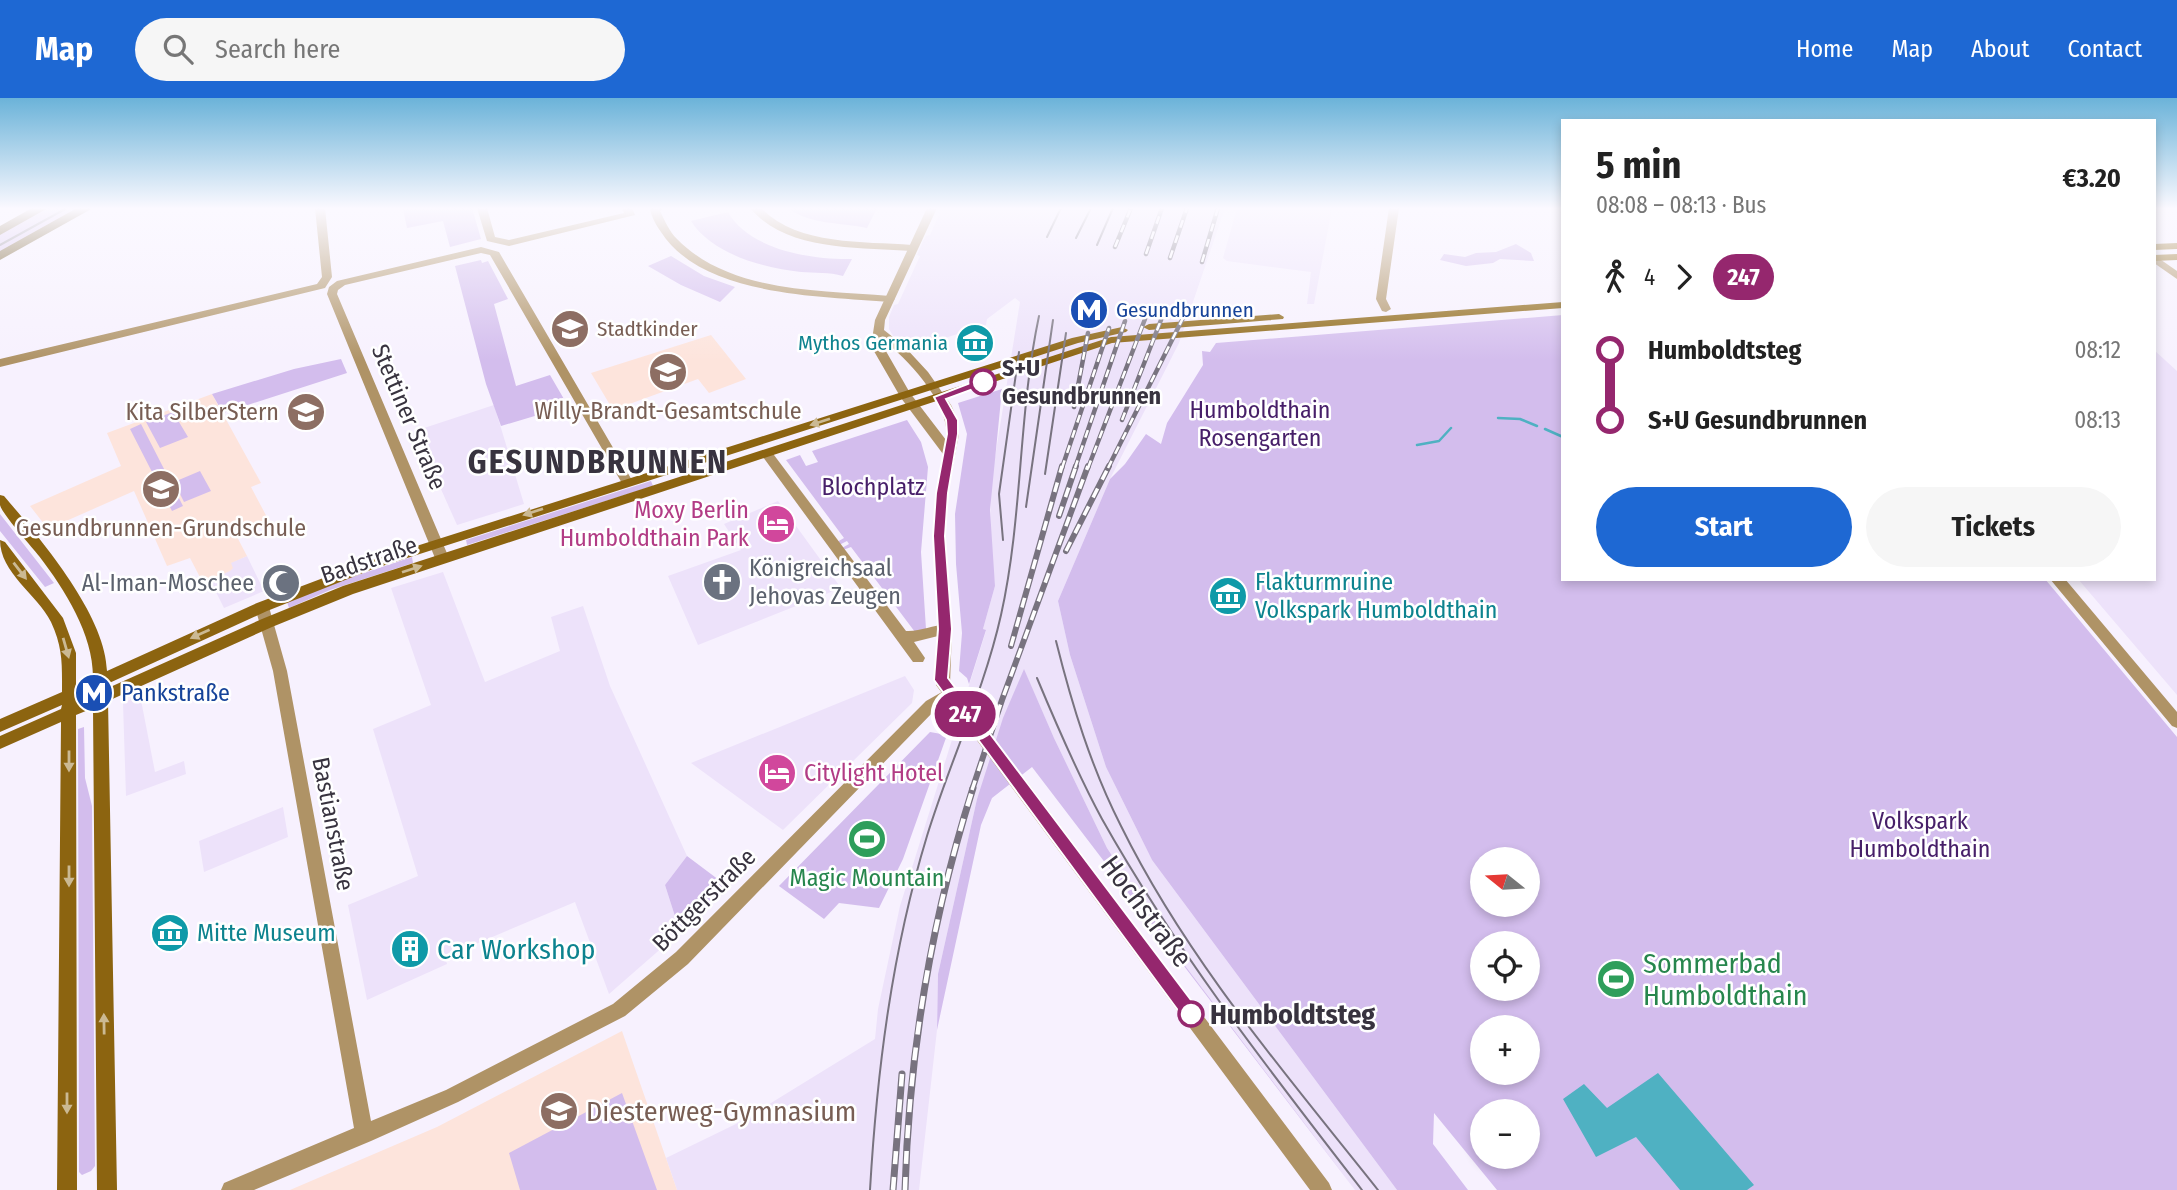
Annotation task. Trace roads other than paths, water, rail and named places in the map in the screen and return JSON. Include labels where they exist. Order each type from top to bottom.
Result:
[{"type":"main road","points":[[1424,310],[1561,295]]},
{"type":"main road","points":[[1424,310],[1561,304]]},
{"type":"main road","name":"Badstraße","points":[[0,726],[262,607],[337,577],[932,386],[1008,368],[1107,337],[1424,310]]},
{"type":"main road","name":"Badstraße","points":[[0,743],[100,701],[267,623],[348,590],[914,406],[1008,368]]},
{"type":"main road","points":[[759,442],[767,454]]},
{"type":"main road","points":[[0,499],[66,582],[95,643],[100,663],[107,1190]]},
{"type":"main road","points":[[0,545],[56,618],[69,653],[66,1190]]},
{"type":"street","points":[[0,363],[312,289],[325,283],[325,259]]},
{"type":"street","name":"Stettiner Straße","points":[[442,259],[343,282],[334,287],[332,294],[442,558]]},
{"type":"street","name":"Stettiner Straße","points":[[500,259],[627,482]]},
{"type":"street","points":[[698,259],[719,270],[770,285],[890,299]]},
{"type":"street","points":[[907,259],[880,320],[877,346],[905,395],[948,452]]},
{"type":"street","points":[[1387,259],[1381,299],[1388,313]]},
{"type":"street","points":[[2156,260],[2177,276]]},
{"type":"street","points":[[878,331],[900,348],[932,386],[952,420],[953,434],[948,452],[939,536],[945,629],[941,680],[954,699]]},
{"type":"street","points":[[767,454],[918,657]]},
{"type":"street","points":[[2059,581],[2177,722]]},
{"type":"street","name":"Bastianstraße","points":[[262,607],[280,671],[364,1134]]},
{"type":"street","points":[[903,636],[918,637],[945,629]]},
{"type":"street","name":"Böttgerstraße","points":[[232,1190],[452,1096],[619,1010],[682,958],[931,705],[954,699]]},
{"type":"street","name":"Hochstraße","points":[[954,699],[1322,1190]]},
{"type":"water","points":[[1658,1073],[1754,1185],[1747,1190],[1680,1190],[1636,1137],[1596,1157],[1563,1099],[1584,1084],[1607,1108]]},
{"type":"waterway","points":[[1498,418],[1520,419],[1537,426]]},
{"type":"waterway","points":[[1417,445],[1439,441],[1451,428]]},
{"type":"waterway","points":[[1545,429],[1561,436]]},
{"type":"tram line","points":[[870,1190],[882,1056],[904,923],[927,836],[986,671],[1001,615],[1013,540],[1027,391],[1039,316]]},
{"type":"tram line","points":[[1026,507],[1053,320]]},
{"type":"tram line","points":[[1045,474],[1066,333]]},
{"type":"tram line","points":[[1003,540],[999,494],[1019,352]]},
{"type":"tram line","points":[[1056,641],[1091,758],[1110,804],[1147,875],[1176,923],[1240,1015],[1378,1190]]},
{"type":"tram line","points":[[1037,678],[1093,802],[1161,916],[1258,1055],[1362,1190]]},
{"type":"railway","points":[[1109,466],[1184,316]]},
{"type":"railway","points":[[1088,468],[1145,319]]},
{"type":"railway","points":[[1122,420],[1161,320]]},
{"type":"railway","points":[[1075,468],[1125,321]]},
{"type":"railway","points":[[1062,468],[1109,328]]},
{"type":"railway","points":[[1074,407],[1088,333]]},
{"type":"railway","points":[[1011,646],[1062,466]]},
{"type":"railway","points":[[1059,516],[1076,466]]},
{"type":"railway","points":[[972,790],[1088,466]]},
{"type":"railway","points":[[1066,551],[1109,466]]},
{"type":"railway","points":[[905,1190],[911,1088],[925,987],[945,887],[973,788]]},
{"type":"railway","points":[[893,1190],[902,1074]]},
{"type":"place","name":"Gesundbrunnen","points":[[1089,310]]},
{"type":"place","name":"Stadtkinder","points":[[570,329]]},
{"type":"place","name":"Mythos Germania","points":[[975,343]]},
{"type":"place","name":"Willy-Brandt-Gesamtschule","points":[[668,372]]},
{"type":"place","name":"S+U Gesundbrunnen","points":[[983,382]]},
{"type":"place","name":"Kita SilberStern","points":[[306,412]]},
{"type":"place","name":"Gesundbrunnen-Grundschule","points":[[161,489]]},
{"type":"place","name":"Moxy Berlin Humboldthain Park","points":[[776,524]]},
{"type":"place","name":"Königreichsaal Jehovas Zeugen","points":[[722,582]]},
{"type":"place","name":"Al-Iman-Moschee","points":[[281,583]]},
{"type":"place","name":"Flakturmruine Volkspark Humboldthain","points":[[1228,596]]},
{"type":"place","name":"Pankstraße","points":[[94,693]]},
{"type":"place","name":"Citylight Hotel","points":[[777,773]]},
{"type":"place","name":"Magic Mountain","points":[[867,839]]},
{"type":"place","name":"Mitte Museum","points":[[170,933]]},
{"type":"place","name":"Car Workshop","points":[[410,949]]},
{"type":"place","name":"Sommerbad Humboldthain","points":[[1616,979]]},
{"type":"place","name":"Humboldtsteg","points":[[1191,1014]]},
{"type":"place","name":"Diesterweg-Gymnasium","points":[[559,1111]]},
{"type":"district","name":"GESUNDBRUNNEN","points":[[598,462]]},
{"type":"park label","name":"Humboldthain Rosengarten","points":[[1260,424]]},
{"type":"park label","name":"Blochplatz","points":[[873,487]]},
{"type":"park label","name":"Volkspark Humboldthain","points":[[1920,835]]}]
